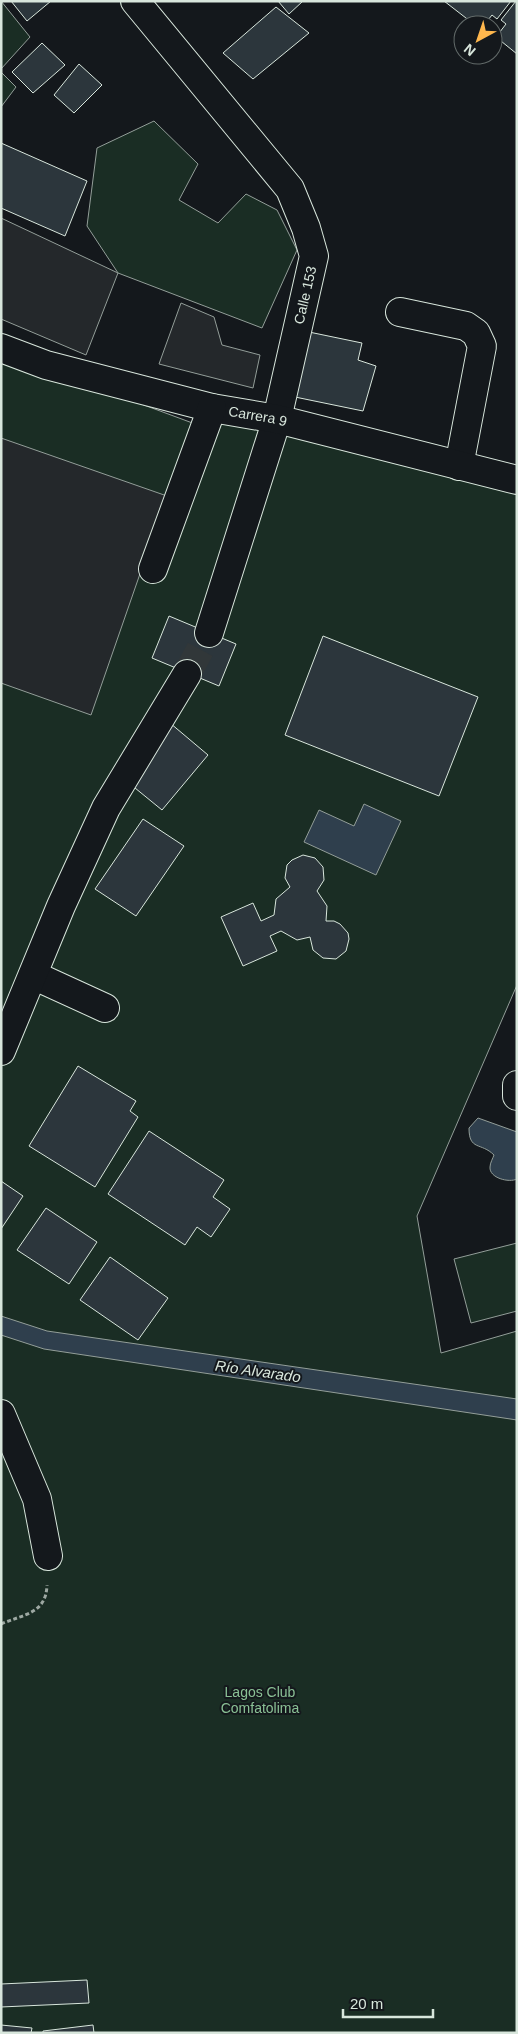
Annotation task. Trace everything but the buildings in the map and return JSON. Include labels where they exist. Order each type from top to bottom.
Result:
[{"type":"street","name":"Calle 153","points":[[137,2],[290,189],[306,228],[314,256],[277,419],[209,633]]},
{"type":"street","points":[[400,312],[466,326],[476,333],[482,346],[458,466]]},
{"type":"street","name":"Carrera 9","points":[[1,348],[46,365],[212,408],[277,419],[517,480]]},
{"type":"street","points":[[153,569],[212,408]]},
{"type":"street","points":[[1,1050],[106,808],[187,674]]},
{"type":"street","points":[[33,975],[105,1008]]},
{"type":"street","points":[[517,1085],[517,1096]]},
{"type":"street","points":[[1,1414],[37,1499],[48,1556]]},
{"type":"path","points":[[1,1624],[40,1608],[47,1598],[48,1556]]},
{"type":"green space","points":[[1,1],[30,37],[1,69]]},
{"type":"green space","points":[[1,72],[16,87],[1,107]]},
{"type":"green space","points":[[154,121],[198,164],[179,200],[218,223],[246,194],[277,210],[297,250],[262,328],[118,273],[87,226],[97,148]]},
{"type":"green space","name":"Lagos Club Comfatolima","points":[[1,352],[214,431],[217,414],[517,483],[517,985],[417,1216],[441,1353],[517,1331],[517,2033],[1,2033]]},
{"type":"green space","points":[[517,1243],[517,1311],[471,1323],[454,1259]]},
{"type":"shaded area","points":[[1,218],[118,273],[86,355],[1,319]]},
{"type":"shaded area","points":[[181,303],[214,317],[222,345],[260,355],[253,388],[159,364]]},
{"type":"shaded area","points":[[1,438],[167,496],[91,715],[1,683]]},
{"type":"water","points":[[364,804],[401,821],[376,875],[304,842],[319,810],[354,826]]},
{"type":"water","points":[[478,1118],[517,1132],[517,1179],[509,1180],[496,1177],[491,1171],[490,1165],[494,1155],[471,1140],[469,1128]]},
{"type":"water","name":"Río Alvarado","points":[[1,1316],[47,1331],[517,1399],[517,1420],[44,1349],[1,1335]]},
{"type":"tunnel","points":[[187,674],[209,633]]}]
